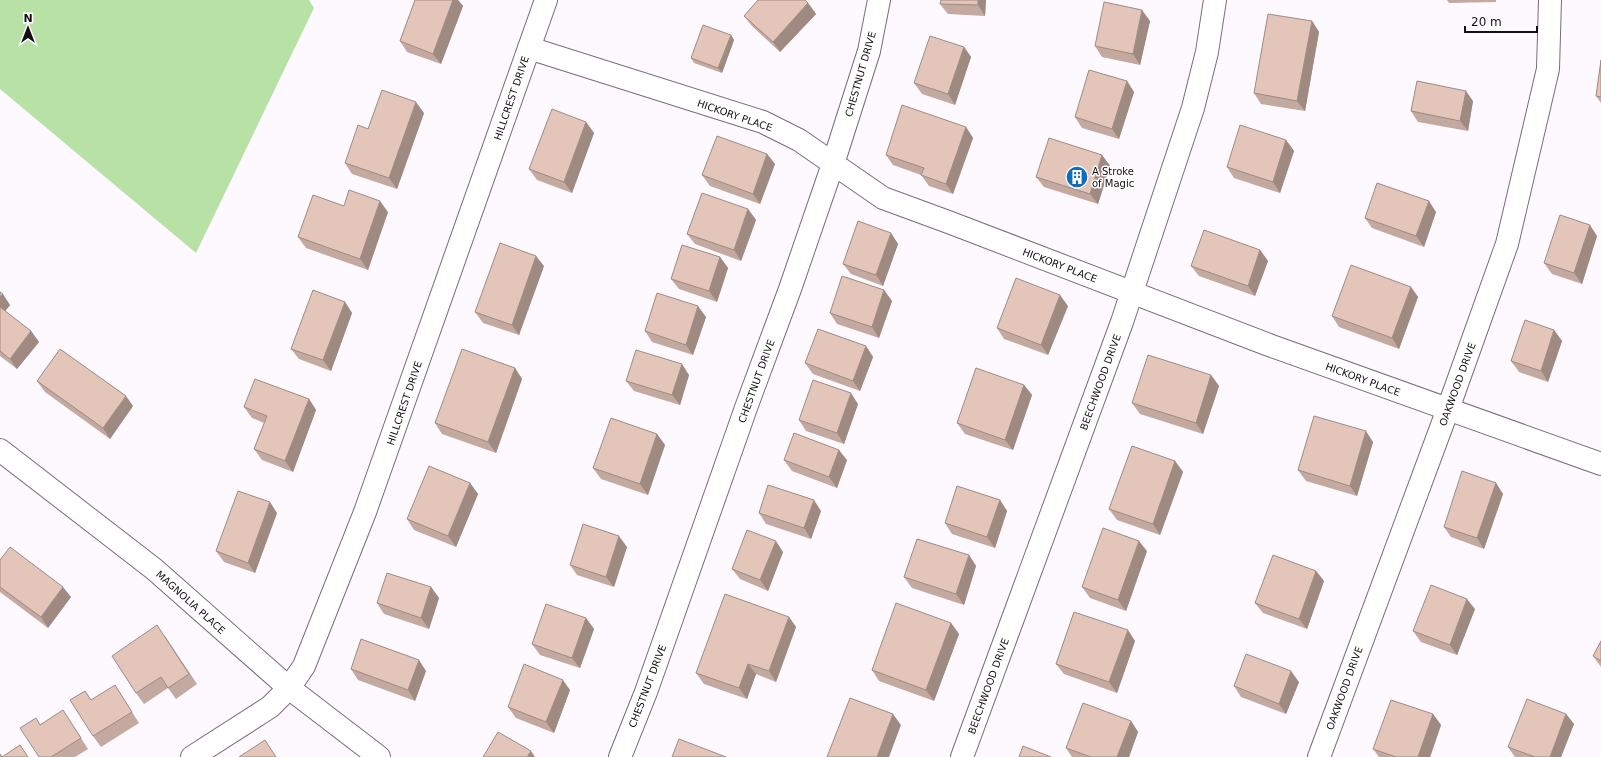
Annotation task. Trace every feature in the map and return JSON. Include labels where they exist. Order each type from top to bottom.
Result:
[{"type":"street","name":"HILLCREST DRIVE","points":[[192,757],[270,707],[289,688],[304,666],[365,512],[546,0]]},
{"type":"street","name":"CHESTNUT DRIVE","points":[[620,757],[646,692],[747,405],[790,290],[869,52],[879,0]]},
{"type":"street","name":"BEECHWOOD DRIVE","points":[[962,757],[1132,292],[1193,108],[1207,52],[1215,0]]},
{"type":"street","name":"OAKWOOD DRIVE","points":[[1319,757],[1448,409],[1507,244],[1548,69],[1550,0]]},
{"type":"street","name":"HICKORY PLACE","points":[[529,48],[763,122],[799,140],[883,198],[1269,345],[1601,464]]},
{"type":"street","name":"MAGNOLIA PLACE","points":[[0,450],[154,569],[289,688],[378,757]]},
{"type":"green space","points":[[0,0],[309,0],[314,8],[196,253],[0,89]]},
{"type":"building","points":[[415,0],[453,0],[433,54],[400,41]]},
{"type":"building","points":[[758,0],[805,0],[808,3],[773,42],[744,16]]},
{"type":"building","points":[[941,0],[978,0],[978,5],[940,4]]},
{"type":"building","points":[[1104,2],[1142,10],[1133,54],[1095,46]]},
{"type":"building","points":[[1268,14],[1312,21],[1297,101],[1254,93]]},
{"type":"building","points":[[703,25],[731,35],[718,68],[691,58]]},
{"type":"building","points":[[930,36],[964,47],[948,94],[914,83]]},
{"type":"building","points":[[1601,60],[1601,97],[1596,96]]},
{"type":"building","points":[[1089,70],[1127,81],[1112,129],[1075,117]]},
{"type":"building","points":[[1417,81],[1466,91],[1460,121],[1411,111]]},
{"type":"building","points":[[382,90],[416,102],[389,178],[345,163],[358,125],[368,129]]},
{"type":"building","points":[[902,105],[966,127],[946,184],[921,175],[924,168],[886,155]]},
{"type":"building","points":[[552,109],[586,122],[564,182],[529,169]]},
{"type":"building","points":[[1240,125],[1286,140],[1273,182],[1227,167]]},
{"type":"building","points":[[717,136],[767,154],[753,194],[702,175]]},
{"type":"building","name":"A Stroke of Magic","points":[[1049,138],[1102,155],[1090,194],[1036,177]]},
{"type":"building","points":[[1377,183],[1429,201],[1416,236],[1365,218]]},
{"type":"building","points":[[349,190],[380,201],[360,259],[298,237],[313,195],[344,206]]},
{"type":"building","points":[[702,193],[748,209],[734,250],[687,234]]},
{"type":"building","points":[[1560,215],[1590,225],[1574,273],[1544,263]]},
{"type":"building","points":[[858,221],[891,233],[876,275],[843,264]]},
{"type":"building","points":[[1204,230],[1260,250],[1248,286],[1191,266]]},
{"type":"building","points":[[500,243],[536,256],[512,325],[475,312]]},
{"type":"building","points":[[682,245],[720,257],[709,291],[671,279]]},
{"type":"building","points":[[1351,265],[1411,287],[1392,338],[1332,316]]},
{"type":"building","points":[[842,276],[884,290],[872,327],[830,313]]},
{"type":"building","points":[[1016,278],[1060,295],[1041,345],[997,328]]},
{"type":"building","points":[[313,290],[345,302],[323,360],[291,349]]},
{"type":"building","points":[[657,293],[698,306],[686,345],[645,331]]},
{"type":"building","points":[[0,307],[31,331],[10,359],[0,351]]},
{"type":"building","points":[[1525,320],[1554,330],[1541,371],[1511,361]]},
{"type":"building","points":[[818,329],[866,346],[853,381],[805,363]]},
{"type":"building","points":[[60,349],[126,396],[103,428],[37,381]]},
{"type":"building","points":[[462,349],[515,368],[488,442],[435,423]]},
{"type":"building","points":[[636,350],[682,364],[672,395],[626,381]]},
{"type":"building","points":[[1148,355],[1211,375],[1196,423],[1132,403]]},
{"type":"building","points":[[976,368],[1024,385],[1005,440],[957,423]]},
{"type":"building","points":[[255,379],[309,399],[285,461],[254,449],[267,416],[244,407]]},
{"type":"building","points":[[813,380],[851,393],[837,433],[799,420]]},
{"type":"building","points":[[1314,416],[1366,431],[1350,486],[1298,470]]},
{"type":"building","points":[[611,418],[657,434],[640,484],[593,468]]},
{"type":"building","points":[[794,433],[839,450],[829,477],[784,460]]},
{"type":"building","points":[[1132,446],[1175,461],[1153,524],[1109,509]]},
{"type":"building","points":[[429,466],[470,483],[448,536],[407,519]]},
{"type":"building","points":[[1462,471],[1496,483],[1477,538],[1444,527]]},
{"type":"building","points":[[768,485],[814,500],[804,528],[759,513]]},
{"type":"building","points":[[957,486],[1000,500],[987,537],[945,523]]},
{"type":"building","points":[[238,491],[270,502],[248,563],[216,551]]},
{"type":"building","points":[[583,524],[619,536],[606,577],[570,565]]},
{"type":"building","points":[[1103,528],[1139,541],[1118,600],[1082,587]]},
{"type":"building","points":[[747,530],[776,541],[760,580],[732,569]]},
{"type":"building","points":[[917,539],[969,555],[956,594],[904,577]]},
{"type":"building","points":[[10,547],[63,587],[41,617],[0,587],[0,560]]},
{"type":"building","points":[[1273,555],[1316,571],[1299,619],[1255,603]]},
{"type":"building","points":[[387,573],[431,587],[421,618],[377,603]]},
{"type":"building","points":[[1431,585],[1467,599],[1450,645],[1413,631]]},
{"type":"building","points":[[725,594],[789,617],[769,671],[748,664],[739,688],[696,673]]},
{"type":"building","points":[[896,603],[951,623],[926,690],[872,670]]},
{"type":"building","points":[[546,604],[586,618],[572,658],[532,644]]},
{"type":"building","points":[[1074,612],[1128,630],[1109,682],[1056,664]]},
{"type":"building","points":[[157,625],[189,674],[168,688],[161,677],[136,693],[112,656]]},
{"type":"building","points":[[361,639],[419,660],[408,690],[351,669]]},
{"type":"building","points":[[1601,641],[1601,661],[1593,656]]},
{"type":"building","points":[[1246,654],[1291,671],[1279,704],[1234,686]]},
{"type":"building","points":[[524,664],[563,680],[546,722],[508,707]]},
{"type":"building","points":[[115,685],[132,712],[93,736],[70,700],[85,691],[91,700]]},
{"type":"building","points":[[850,698],[893,714],[877,757],[827,757]]},
{"type":"building","points":[[1527,699],[1566,714],[1550,757],[1535,757],[1508,747]]},
{"type":"building","points":[[1391,700],[1433,714],[1418,757],[1396,757],[1373,749]]},
{"type":"building","points":[[1083,703],[1131,721],[1117,757],[1091,757],[1066,748]]},
{"type":"building","points":[[63,710],[81,738],[51,757],[39,757],[20,728],[36,718],[40,725]]},
{"type":"building","points":[[498,732],[531,751],[527,757],[483,757]]},
{"type":"building","points":[[679,739],[726,757],[672,757]]},
{"type":"building","points":[[265,740],[276,757],[239,757]]},
{"type":"building","points":[[20,745],[28,757],[2,757]]},
{"type":"building","points":[[1023,746],[1051,757],[1019,757]]},
{"type":"place","name":"A Stroke of Magic","points":[[1077,177]]}]
